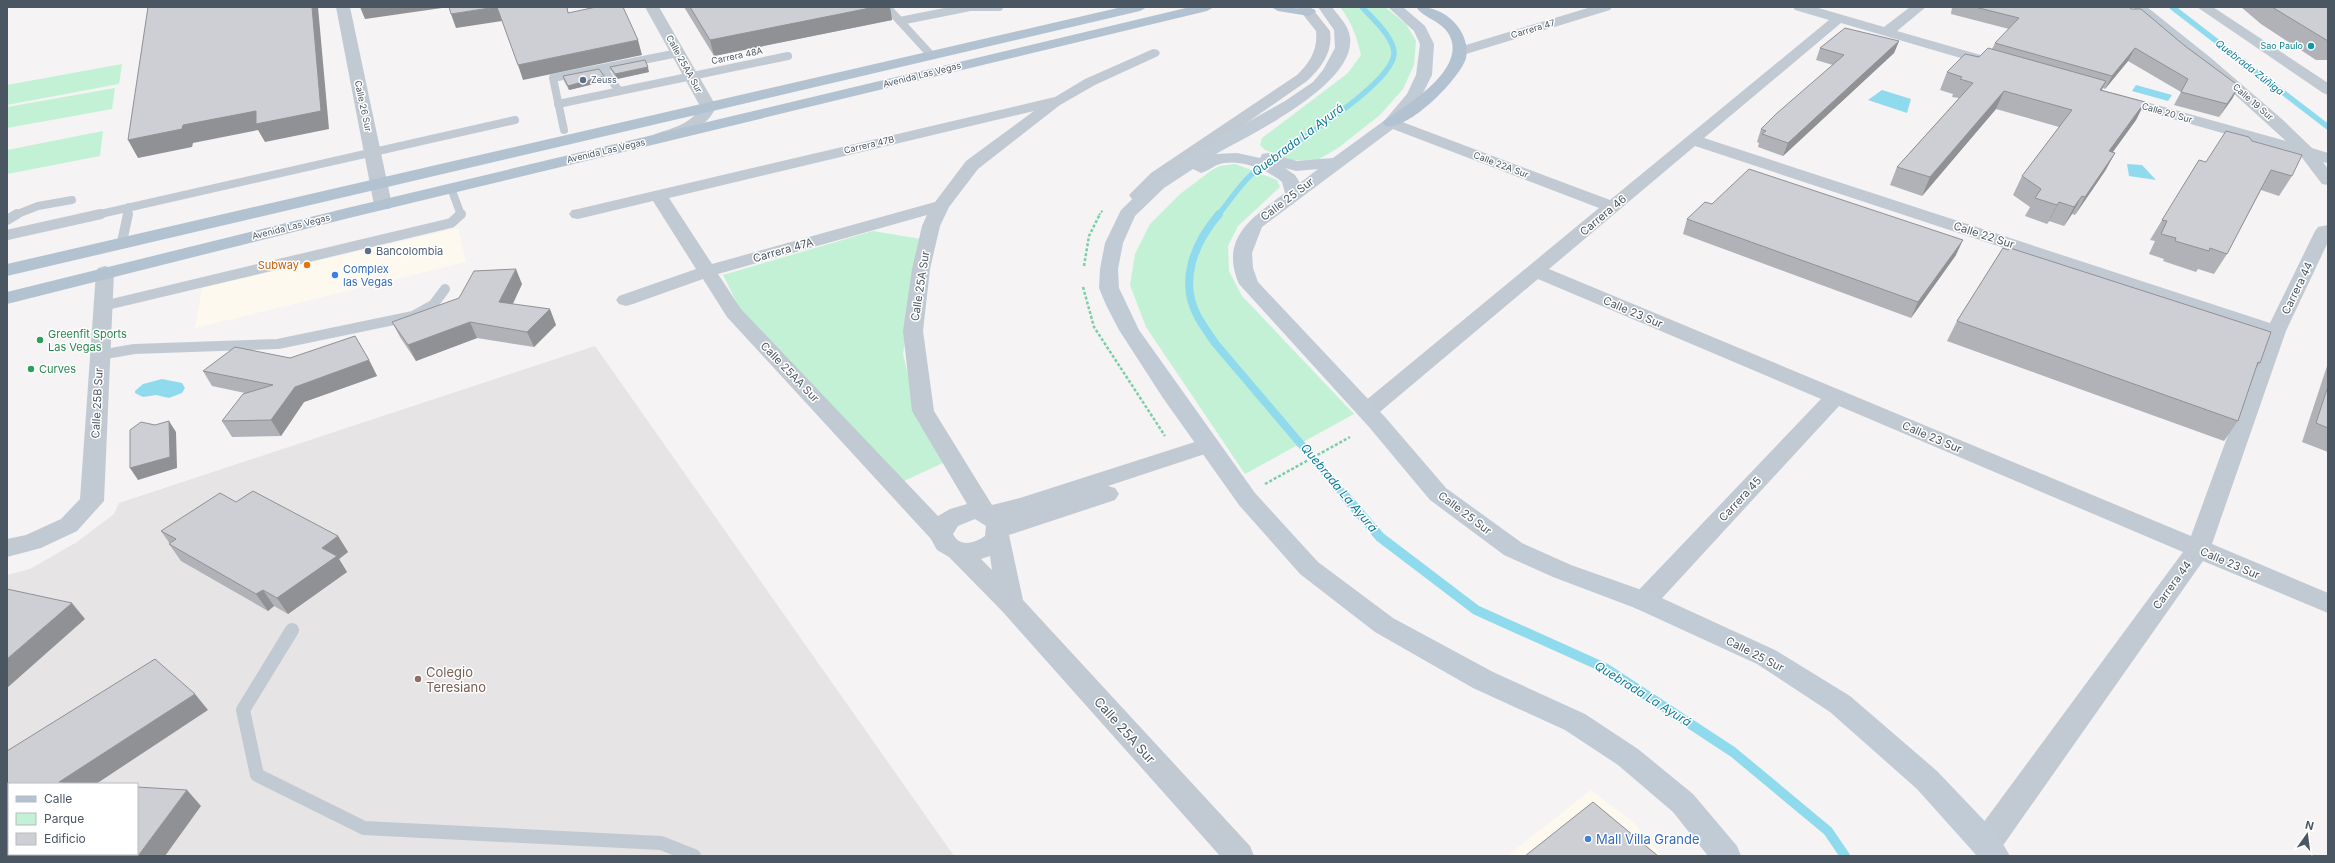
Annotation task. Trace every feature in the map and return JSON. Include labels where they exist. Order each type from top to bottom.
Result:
[{"type":"main road","name":"Avenida Las Vegas","points":[[7,270],[379,182],[1140,7]]},
{"type":"main road","name":"Avenida Las Vegas","points":[[7,298],[105,272],[451,188],[1207,7]]},
{"type":"main road","points":[[1278,7],[1306,10]]},
{"type":"main road","points":[[1325,7],[1337,23],[1342,39],[1342,48],[1330,72],[1318,85],[1304,96],[1158,184],[1127,214],[1114,243],[1109,269],[1109,288],[1129,330],[1170,393],[1247,498],[1308,568],[1384,626],[1483,680],[1575,722],[1628,757],[1683,803],[1726,856]]},
{"type":"main road","name":"Calle 25 Sur","points":[[1395,7],[1420,29],[1427,44],[1424,75],[1414,95],[1391,123],[1255,224],[1244,247],[1242,271],[1260,297],[1367,411],[1438,494],[1514,549],[1562,570],[1644,601],[1766,657],[1840,704],[1927,780],[1990,850]]},
{"type":"main road","points":[[1391,123],[1433,94],[1445,82],[1460,51],[1457,36],[1452,27],[1423,7]]},
{"type":"main road","points":[[1008,37],[1043,19],[1071,9]]},
{"type":"main road","points":[[1255,158],[1248,146],[1247,141],[1249,135],[1298,105],[1330,72]]},
{"type":"main road","points":[[1109,288],[1126,242],[1142,217],[1157,202],[1212,161],[1230,158],[1255,158],[1281,167],[1308,166],[1337,162]]},
{"type":"main road","points":[[1281,167],[1290,180],[1294,194]]},
{"type":"street","name":"Calle 26 Sur","points":[[343,7],[383,205]]},
{"type":"street","name":"Calle 25AA Sur","points":[[652,7],[708,106],[702,118],[693,124],[656,139]]},
{"type":"street","name":"Carrera 47","points":[[1460,51],[1605,7]]},
{"type":"street","points":[[1800,7],[2009,67]]},
{"type":"street","points":[[1887,32],[1919,7]]},
{"type":"street","name":"Calle 19 Sur","points":[[2138,7],[2206,61],[2277,123],[2308,154],[2327,178]]},
{"type":"street","points":[[2204,7],[2328,90]]},
{"type":"street","points":[[1127,214],[1138,195],[1157,177],[1302,78],[1317,63],[1323,50],[1325,38],[1323,31],[1306,10]]},
{"type":"street","name":"Carrera 46","points":[[1367,411],[1839,18]]},
{"type":"street","name":"Carrera 47B","points":[[578,214],[1060,100],[1090,82],[1153,53]]},
{"type":"street","name":"Calle 20 Sur","points":[[2101,94],[2308,154],[2328,158]]},
{"type":"street","name":"Calle 25A Sur","points":[[1011,604],[992,523],[923,411],[912,331],[921,269],[930,226],[941,206],[972,165],[1060,100]]},
{"type":"street","name":"Calle 22A Sur","points":[[1391,123],[1612,207]]},
{"type":"street","points":[[2277,123],[2328,148]]},
{"type":"street","name":"Calle 22 Sur","points":[[1693,140],[2276,331]]},
{"type":"street","name":"Calle 25AA Sur","points":[[658,195],[734,313],[941,534]]},
{"type":"street","name":"Carrera 47A","points":[[626,300],[708,271],[941,206]]},
{"type":"street","name":"Carrera 44","points":[[1990,850],[2198,549],[2276,331],[2324,232],[2328,230]]},
{"type":"street","name":"Calle 23 Sur","points":[[1536,270],[2328,603]]},
{"type":"street","name":"Calle 25B Sur","points":[[7,548],[32,542],[69,525],[92,501],[105,272]]},
{"type":"street","name":"Carrera 45","points":[[1644,601],[1835,397]]},
{"type":"street","points":[[1212,450],[1049,514],[992,523],[959,514],[946,522],[941,534],[946,545],[958,551],[968,552],[986,548],[992,523],[1023,506],[1178,455],[1212,450]]},
{"type":"street","name":"Calle 25A Sur","points":[[958,551],[1011,604],[1239,856]]},
{"type":"lane","points":[[887,7],[931,56]]},
{"type":"lane","points":[[900,21],[971,7],[999,7]]},
{"type":"lane","points":[[564,130],[553,78],[678,53]]},
{"type":"lane","name":"Carrera 48A","points":[[558,104],[788,56]]},
{"type":"lane","points":[[603,68],[619,91]]},
{"type":"lane","points":[[7,235],[515,120]]},
{"type":"lane","points":[[103,306],[451,222],[461,215],[451,188]]},
{"type":"lane","points":[[7,220],[26,210],[72,200]]},
{"type":"lane","points":[[122,242],[129,207]]},
{"type":"lane","points":[[100,355],[134,349],[278,344],[413,316],[432,305],[445,289]]},
{"type":"lane","points":[[292,630],[242,710],[257,775],[364,828],[660,843],[694,856]]},
{"type":"path","points":[[1084,271],[1084,251],[1096,217],[1105,208]]},
{"type":"path","points":[[1083,285],[1083,291],[1094,327],[1178,455]]},
{"type":"path","points":[[1273,480],[1350,437]]},
{"type":"shaded area","name":"Complex las Vegas","points":[[458,228],[466,262],[195,328],[202,288]]},
{"type":"shaded area","name":"Colegio Teresiano","points":[[595,346],[954,856],[7,856],[7,575],[30,569],[77,542],[114,514],[119,503]]},
{"type":"shaded area","name":"Mall Villa Grande","points":[[1591,790],[1633,822],[1662,856],[1507,856]]},
{"type":"green space","points":[[1340,7],[1385,7],[1406,24],[1416,41],[1414,65],[1403,89],[1380,115],[1338,148],[1316,161],[1291,160],[1265,150],[1260,145],[1262,138],[1348,73],[1361,55],[1353,30]]},
{"type":"green space","points":[[122,64],[119,84],[7,105],[7,85]]},
{"type":"green space","points":[[115,88],[112,109],[7,128],[7,107]]},
{"type":"green space","points":[[103,131],[100,156],[7,174],[7,150]]},
{"type":"green space","points":[[1235,164],[1277,180],[1280,187],[1238,226],[1228,246],[1229,271],[1242,296],[1354,414],[1245,474],[1146,327],[1130,285],[1135,254],[1150,224],[1180,194],[1212,170],[1220,166]]},
{"type":"green space","points":[[873,231],[921,239],[903,354],[919,423],[947,461],[902,482],[742,313],[723,275]]},
{"type":"water","points":[[2136,85],[2172,95],[2168,101],[2132,91]]},
{"type":"water","points":[[1882,90],[1911,99],[1907,113],[1868,100]]},
{"type":"water","points":[[2127,164],[2142,165],[2156,180],[2129,176]]},
{"type":"water","points":[[162,379],[182,383],[185,388],[182,393],[169,398],[156,395],[143,397],[135,393],[135,391],[143,384]]},
{"type":"building","points":[[148,7],[312,7],[321,111],[256,124],[256,111],[183,125],[182,129],[128,140]]},
{"type":"building","points":[[449,7],[496,7],[451,14]]},
{"type":"building","points":[[497,7],[567,7],[568,13],[596,7],[623,7],[638,40],[518,65]]},
{"type":"building","points":[[690,7],[875,7],[710,40]]},
{"type":"building","points":[[1975,7],[2129,7],[2131,9],[2141,9],[2185,46],[2239,86],[2227,104],[2181,92],[2188,79],[2135,48],[2112,76],[1995,43],[2019,18]]},
{"type":"building","points":[[2272,7],[2328,8],[2328,41]]},
{"type":"building","points":[[1845,28],[1899,41],[1788,143],[1762,134],[1766,131],[1761,129],[1776,114],[1844,55],[1820,48]]},
{"type":"building","points":[[1988,48],[2106,81],[2100,90],[2145,102],[2109,151],[2115,153],[2085,197],[2082,196],[2074,207],[2059,202],[2057,205],[2035,198],[2041,189],[2022,176],[2072,110],[2004,91],[1930,177],[1897,167],[1973,83],[1960,79],[1962,77],[1947,72],[1965,54],[1979,57]]},
{"type":"building","points":[[645,60],[648,67],[615,74],[610,67]]},
{"type":"building","points":[[599,69],[604,76],[568,86],[563,76]]},
{"type":"building","points":[[2226,131],[2249,137],[2252,141],[2302,155],[2292,176],[2271,170],[2227,254],[2210,248],[2209,251],[2175,241],[2176,238],[2161,234],[2167,221],[2162,220],[2199,160],[2206,162]]},
{"type":"building","points":[[1749,169],[1963,240],[1918,302],[1687,219],[1705,202],[1712,204]]},
{"type":"building","points":[[2003,248],[2008,250],[2010,248],[2271,332],[2260,363],[2258,362],[2238,421],[1957,321]]},
{"type":"building","points":[[516,269],[499,302],[550,309],[527,332],[470,322],[408,345],[392,322],[459,298],[474,271]]},
{"type":"building","points":[[355,336],[369,360],[295,387],[271,420],[222,421],[243,394],[273,385],[203,371],[235,347],[290,358]]},
{"type":"building","points":[[2328,386],[2328,428],[2316,423]]},
{"type":"building","points":[[169,421],[170,457],[130,468],[130,430],[141,422],[155,425]]},
{"type":"building","points":[[253,491],[338,536],[322,548],[337,556],[277,598],[263,590],[256,594],[169,544],[176,539],[161,531],[220,493],[236,502]]},
{"type":"building","points":[[7,589],[72,603],[7,659]]},
{"type":"building","points":[[155,659],[195,694],[59,782],[72,783],[8,783],[8,855],[138,855],[138,787],[187,790],[138,856],[7,856],[7,751]]},
{"type":"building","name":"Mall Villa Grande","points":[[1593,802],[1658,856],[1525,856]]},
{"type":"waterway","name":"Quebrada La Ayurá","points":[[1218,215],[1251,175],[1355,101],[1374,84],[1388,68],[1394,54],[1391,41],[1362,7]]},
{"type":"waterway","name":"Quebrada Zúñiga","points":[[2172,7],[2328,127]]},
{"type":"waterway","name":"Quebrada La Ayurá","points":[[1219,214],[1203,237],[1192,262],[1189,290],[1192,303],[1198,317],[1215,343],[1345,496]]},
{"type":"waterway","name":"Quebrada La Ayurá","points":[[1344,495],[1380,537],[1476,610],[1605,668],[1733,752],[1828,831],[1845,856]]},
{"type":"place","name":"Sao Paulo","points":[[2311,46]]},
{"type":"place","name":"Zeuss","points":[[583,80]]},
{"type":"place","name":"Bancolombia","points":[[368,251]]},
{"type":"place","name":"Subway","points":[[307,265]]},
{"type":"place","name":"Complex las Vegas","points":[[335,275]]},
{"type":"place","name":"Greenfit Sports Las Vegas","points":[[40,340]]},
{"type":"place","name":"Curves","points":[[31,369]]},
{"type":"place","name":"Colegio Teresiano","points":[[418,679]]},
{"type":"place","name":"Mall Villa Grande","points":[[1588,839]]}]
